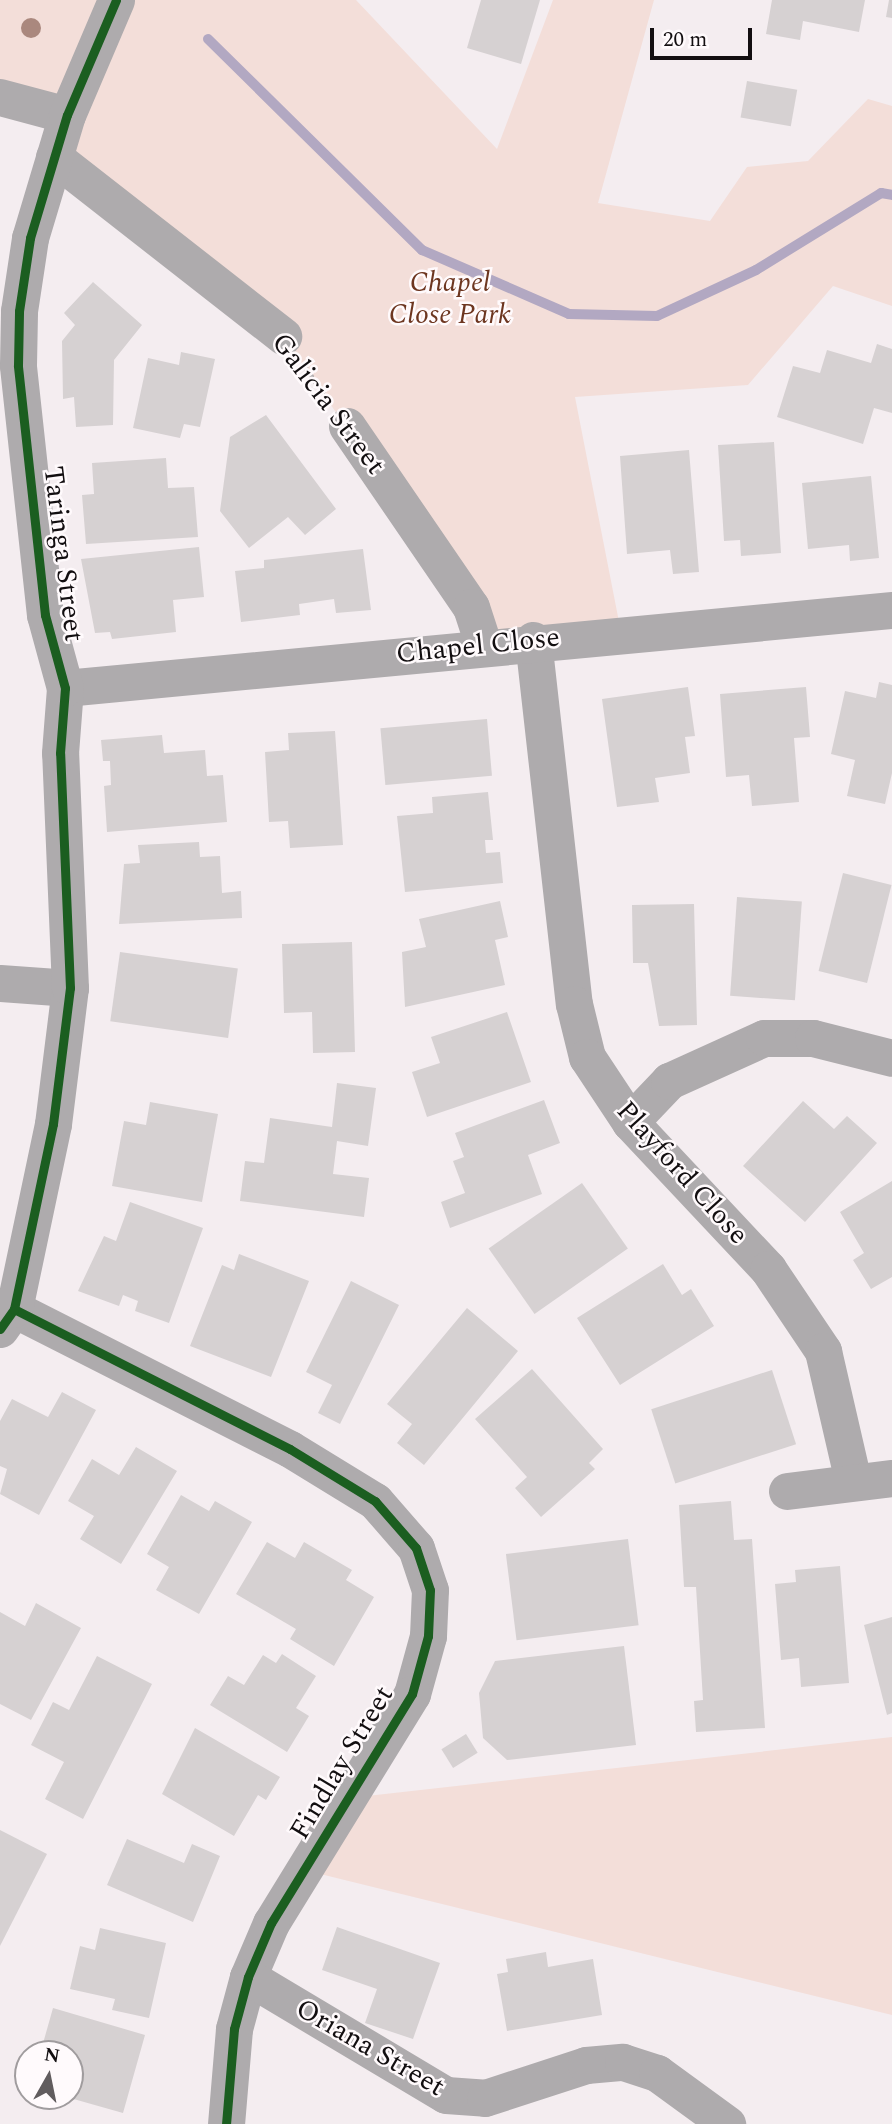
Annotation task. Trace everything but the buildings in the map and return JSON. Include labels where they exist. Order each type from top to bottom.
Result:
[{"type":"street","name":"Taringa Street","points":[[7,1319],[53,1124],[70,988],[60,753],[65,688],[45,615],[18,365],[30,238],[67,115],[116,0]]},
{"type":"street","points":[[0,97],[67,115]]},
{"type":"street","name":"Galicia Street","points":[[54,158],[283,336]]},
{"type":"street","name":"Galicia Street","points":[[347,426],[471,607],[483,645]]},
{"type":"street","name":"Chapel Close","points":[[65,688],[533,640],[892,610]]},
{"type":"street","name":"Playford Close","points":[[533,640],[574,1004],[587,1057],[630,1122],[768,1269],[823,1351],[853,1481]]},
{"type":"street","points":[[0,983],[70,988]]},
{"type":"street","points":[[630,1122],[669,1081],[764,1038],[813,1038],[892,1058]]},
{"type":"street","name":"Findlay Street","points":[[7,1319],[290,1449],[375,1501],[416,1548],[430,1590],[428,1636],[412,1694],[271,1923],[248,1977],[234,2029],[226,2124]]},
{"type":"street","points":[[787,1491],[892,1478]]},
{"type":"street","name":"Oriana Street","points":[[248,1977],[446,2095],[485,2098],[586,2065],[622,2062],[657,2073],[727,2124]]},
{"type":"green space","name":"Chapel Close Park","points":[[0,0],[356,0],[497,149],[553,0],[654,0],[598,203],[710,221],[747,167],[808,161],[868,99],[892,106],[892,306],[833,286],[748,385],[575,397],[621,632],[483,645],[471,607],[283,336],[74,175],[66,115],[0,97]]},
{"type":"green space","points":[[892,1737],[892,2015],[304,1870],[349,1798]]},
{"type":"waterway","points":[[208,39],[422,250],[569,314],[657,316],[756,270],[881,193],[892,195]]},
{"type":"cycle path","points":[[0,1329],[14,1309],[53,1124],[70,988],[60,753],[65,688],[45,615],[18,365],[19,311],[30,238],[67,115],[116,0]]},
{"type":"cycle path","points":[[14,1309],[290,1449],[375,1501],[416,1548],[430,1590],[428,1636],[412,1694],[271,1923],[248,1977],[234,2029],[226,2124]]}]
